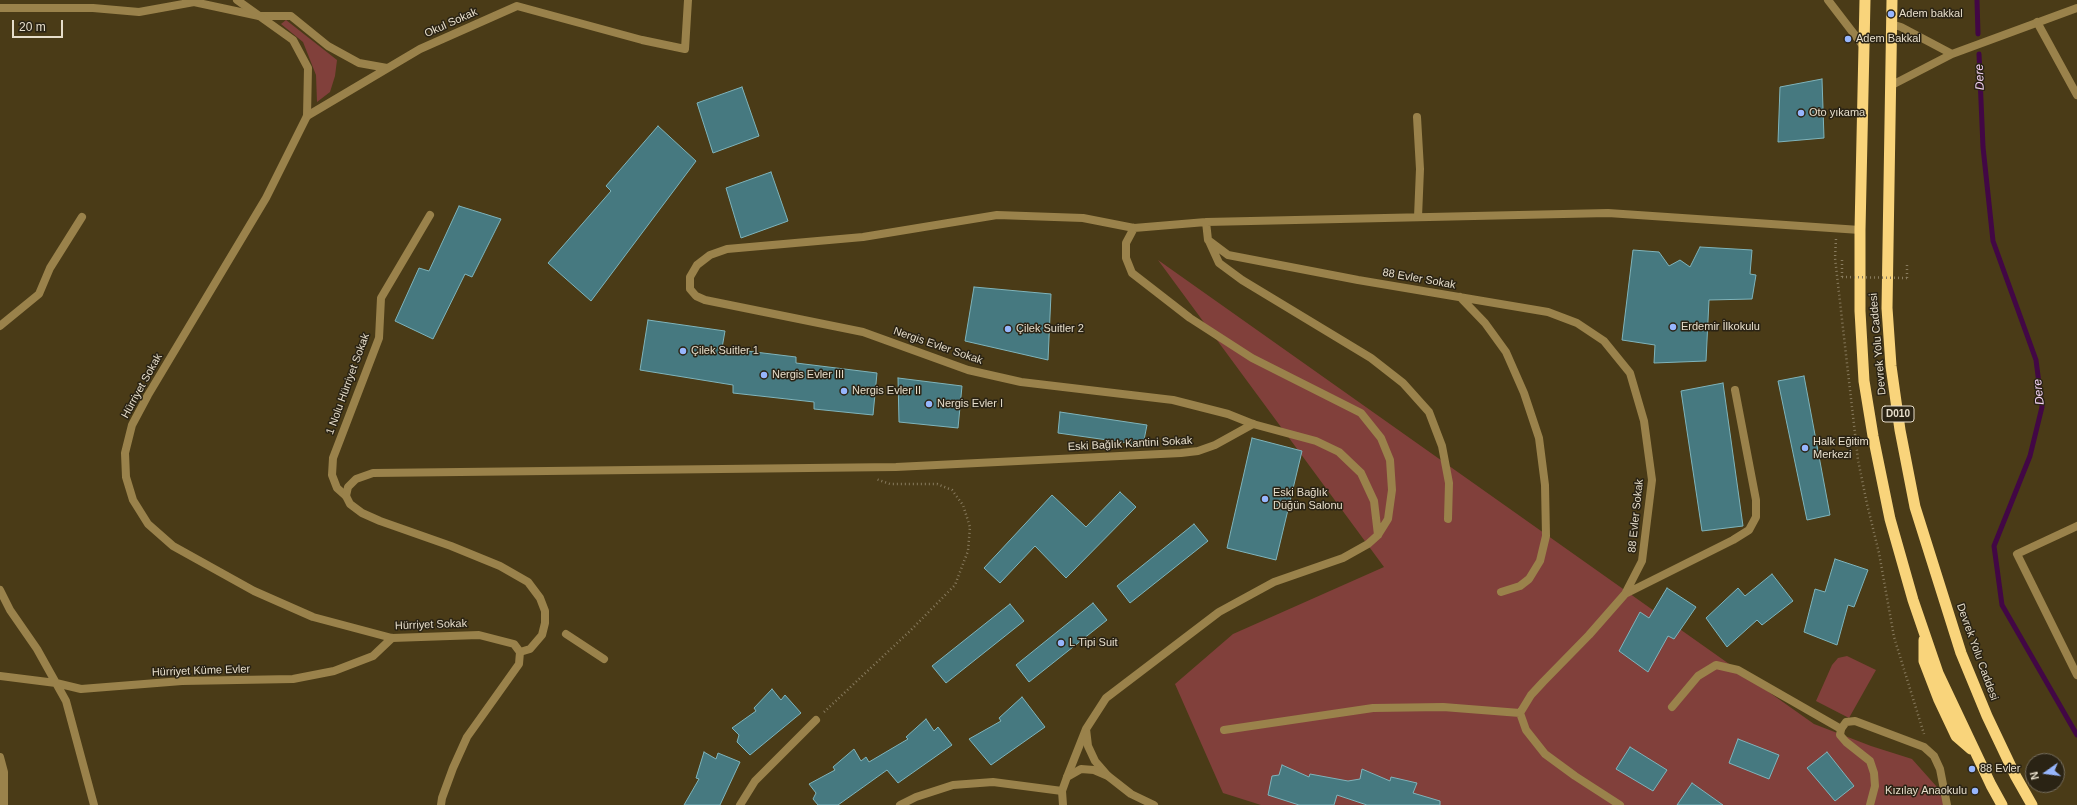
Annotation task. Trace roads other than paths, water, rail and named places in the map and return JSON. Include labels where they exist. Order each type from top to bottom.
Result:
[{"type":"highway","name":"Devrek Yolu Caddesi","points":[[1865,0],[1860,230],[1860,311],[1864,373],[1873,436],[1890,519],[1938,673],[1974,751],[2002,805]]},
{"type":"highway","name":"Devrek Yolu Caddesi","points":[[1892,0],[1886,257],[1887,308],[1892,373],[1900,430],[1915,507],[1961,653],[1987,716],[2015,775],[2032,805]]},
{"type":"street","name":"Hürriyet Sokak","points":[[237,0],[293,40],[308,68],[307,116],[266,198],[148,395],[132,425],[125,453],[126,477],[133,500],[148,524],[173,546],[254,591],[313,617],[392,638],[479,635],[514,644],[520,652]]},
{"type":"street","name":"Okul Sokak","points":[[307,116],[420,49],[517,6],[642,40],[685,48],[688,0]]},
{"type":"street","points":[[1828,0],[1864,47]]},
{"type":"street","points":[[0,8],[93,8],[139,12],[194,2],[259,16],[291,16],[328,46],[359,63],[387,68]]},
{"type":"street","points":[[1890,86],[1952,54],[2077,8]]},
{"type":"street","points":[[2037,22],[2077,94]]},
{"type":"street","points":[[1891,24],[1901,27],[1952,54]]},
{"type":"street","points":[[1417,117],[1420,169],[1418,216]]},
{"type":"street","points":[[1063,805],[1062,791],[1086,729],[1106,698],[1219,612],[1274,582],[1344,558],[1368,544],[1378,535],[1388,518],[1392,490],[1390,460],[1381,438],[1362,414],[1252,358],[1190,318],[1132,273],[1126,258],[1126,243],[1134,228],[1206,222],[1418,216],[1608,213],[1860,230]]},
{"type":"street","name":"1 Nolu Hürriyet Sokak","points":[[430,215],[381,298],[378,338],[333,458],[332,475],[337,488],[346,496],[350,504],[380,521],[451,546],[500,566],[528,582],[540,598],[545,611],[545,623],[542,635],[530,649],[520,652]]},
{"type":"street","name":"Nergis Evler Sokak","points":[[1134,228],[1083,218],[997,215],[863,237],[727,249],[710,255],[697,265],[690,277],[690,289],[696,296],[705,300],[863,332],[968,370],[1021,382],[1173,400],[1228,414],[1253,424]]},
{"type":"street","points":[[0,326],[39,294],[50,268],[82,217]]},
{"type":"street","points":[[1206,222],[1208,240],[1219,263],[1242,280],[1370,358],[1403,383],[1429,412],[1442,446],[1449,483],[1448,519]]},
{"type":"street","name":"88 Evler Sokak","points":[[1208,240],[1228,255],[1358,280],[1548,312],[1577,323],[1604,341],[1630,373],[1644,421],[1652,480],[1642,561],[1625,594],[1589,636],[1542,682],[1531,695],[1520,713]]},
{"type":"street","points":[[1459,297],[1485,323],[1506,352],[1524,393],[1539,438],[1545,485],[1546,536],[1540,561],[1529,579],[1520,586],[1501,592]]},
{"type":"street","points":[[1625,594],[1750,530],[1756,517],[1756,500],[1735,390]]},
{"type":"street","points":[[1253,424],[1316,441],[1339,452],[1361,473],[1374,502],[1378,535]]},
{"type":"street","name":"Eski Bağlık Kantini Sokak","points":[[346,496],[348,487],[356,479],[373,473],[868,468],[1198,451],[1215,445],[1253,424]]},
{"type":"street","points":[[2077,526],[2017,554],[2077,675]]},
{"type":"street","points":[[0,590],[10,610],[37,649],[66,701],[94,805]]},
{"type":"street","points":[[566,634],[604,659]]},
{"type":"street","name":"Hürriyet Küme Evler","points":[[0,676],[56,682],[81,688],[182,681],[293,679],[334,671],[373,656],[392,638]]},
{"type":"street","points":[[441,805],[442,798],[453,768],[467,737],[519,664],[520,652]]},
{"type":"street","points":[[1672,707],[1698,676],[1716,665],[1738,670],[1841,729]]},
{"type":"street","points":[[1224,730],[1373,708],[1443,707],[1520,713],[1526,730],[1545,754],[1574,776],[1620,805]]},
{"type":"street","points":[[740,805],[755,782],[816,720]]},
{"type":"street","points":[[1870,805],[1875,786],[1874,773],[1870,761],[1846,742],[1840,735],[1841,729],[1846,722],[1855,721],[1912,741],[1928,750],[1934,756],[1940,769],[1947,805]]},
{"type":"street","points":[[1086,729],[1088,746],[1094,760],[1108,776],[1131,794],[1154,805]]},
{"type":"street","points":[[0,757],[4,772],[4,805]]},
{"type":"street","points":[[1067,777],[1081,769],[1094,770],[1108,776]]},
{"type":"street","points":[[900,805],[916,797],[953,785],[993,782],[1062,791]]},
{"type":"waterway","name":"Dere","points":[[1977,0],[1978,34]]},
{"type":"waterway","name":"Dere","points":[[1979,54],[1983,147],[1993,241],[2036,360],[2042,407],[2030,456],[1994,546],[2002,605],[2077,735]]},
{"type":"place","name":"Adem bakkal","points":[[1891,14]]},
{"type":"place","name":"Adem Bakkal","points":[[1848,39]]},
{"type":"place","name":"Oto yıkama","points":[[1801,113]]},
{"type":"place","name":"Erdemir İlkokulu","points":[[1673,327]]},
{"type":"place","name":"Çilek Suitler 2","points":[[1008,329]]},
{"type":"place","name":"Çilek Suitler 1","points":[[683,351]]},
{"type":"place","name":"Nergis Evler III","points":[[764,375]]},
{"type":"place","name":"Nergis Evler II","points":[[844,391]]},
{"type":"place","name":"Nergis Evler I","points":[[929,404]]},
{"type":"place","name":"Halk Eğitim Merkezi","points":[[1805,448]]},
{"type":"place","name":"Eski Bağlık Düğün Salonu","points":[[1265,499]]},
{"type":"place","name":"L Tipi Suit","points":[[1061,643]]},
{"type":"place","name":"88 Evler","points":[[1972,769]]},
{"type":"place","name":"Kızılay Anaokulu","points":[[1975,791]]}]
